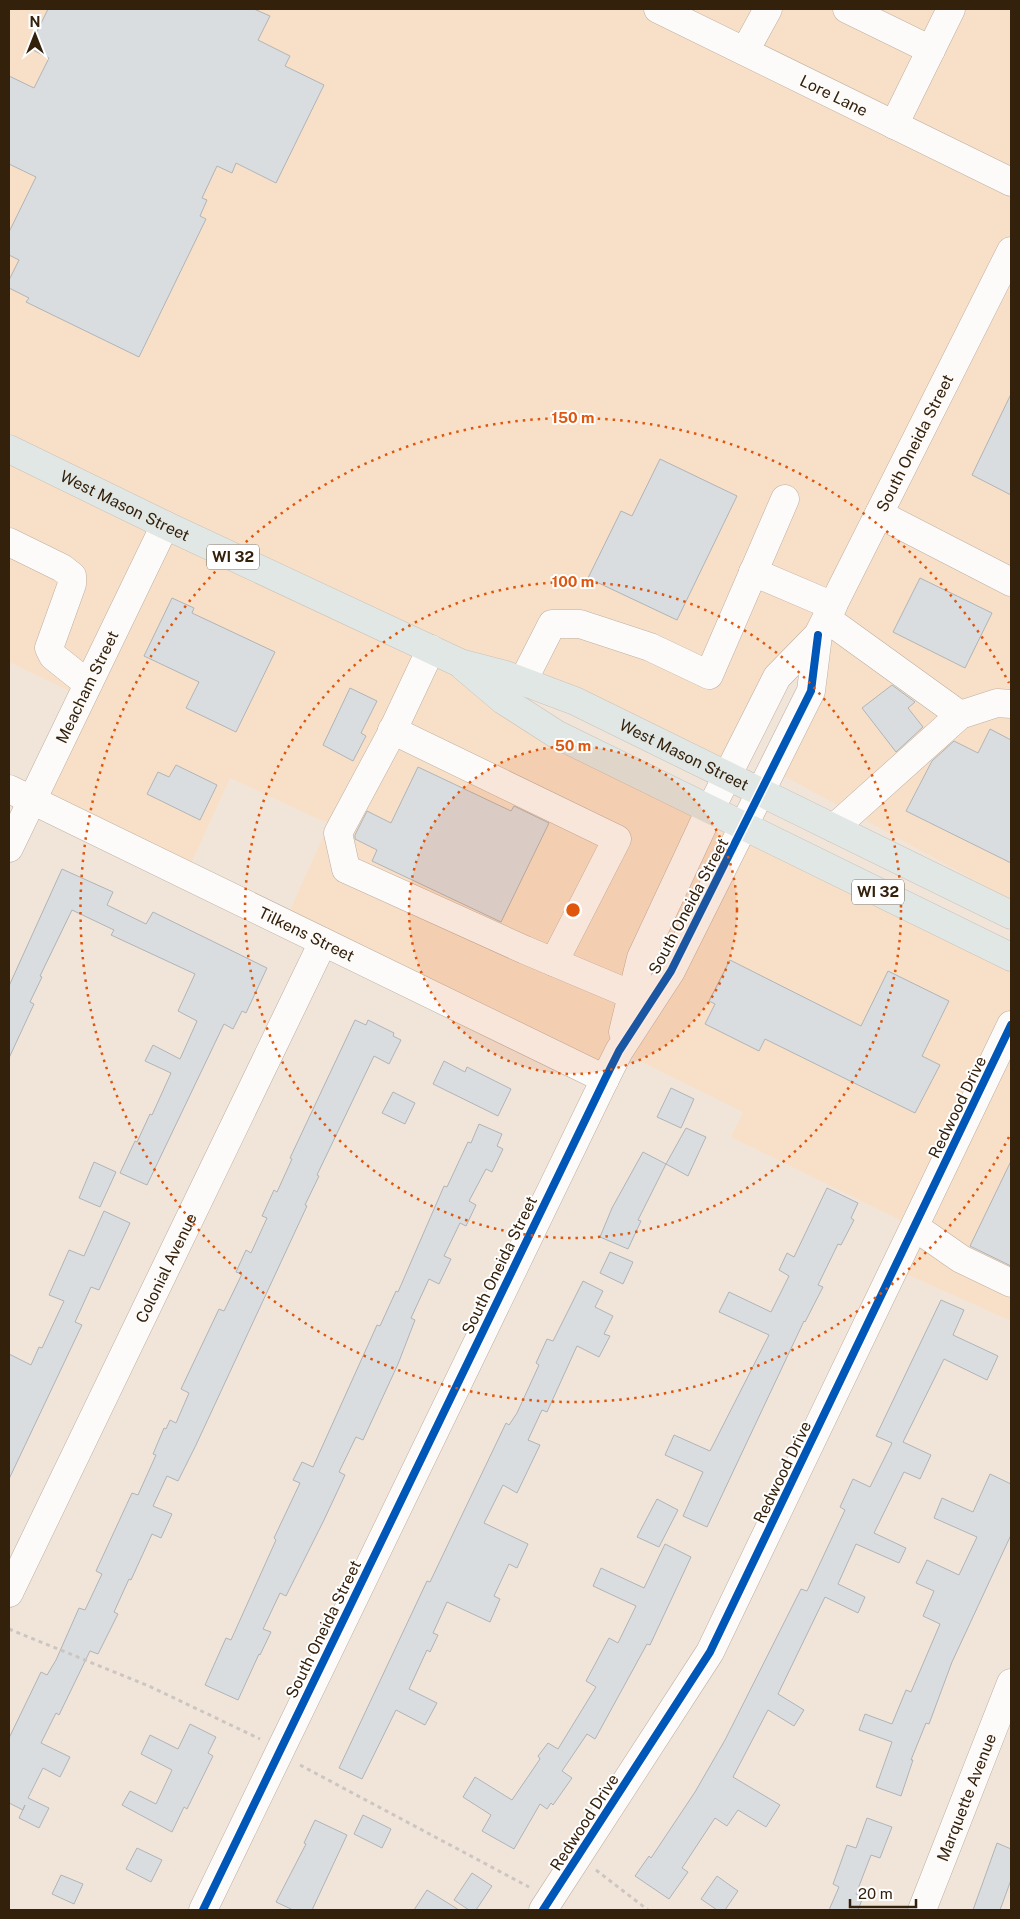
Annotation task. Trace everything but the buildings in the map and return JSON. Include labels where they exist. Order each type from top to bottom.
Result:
[{"type":"main road","name":"West Mason Street","points":[[9,449],[165,525],[460,663],[523,681],[575,701],[1011,915]]},
{"type":"main road","name":"West Mason Street","points":[[460,663],[503,700],[556,734],[1011,957]]},
{"type":"street","name":"Lore Lane","points":[[658,9],[1011,182]]},
{"type":"street","points":[[745,51],[768,9]]},
{"type":"street","points":[[847,9],[931,50]]},
{"type":"street","points":[[894,125],[951,9]]},
{"type":"street","name":"South Oneida Street","points":[[619,1051],[641,958],[710,810],[778,677],[826,620],[1011,251]]},
{"type":"street","points":[[523,681],[552,624],[580,624],[650,646],[709,675],[785,500]]},
{"type":"street","points":[[879,514],[1011,582]]},
{"type":"street","name":"Meacham Street","points":[[9,848],[20,795],[88,684],[165,525]]},
{"type":"street","points":[[9,542],[62,568],[72,576],[72,584],[52,634],[49,648],[52,656],[88,684]]},
{"type":"street","points":[[754,572],[826,620],[960,715]]},
{"type":"street","name":"South Oneida Street","points":[[203,1910],[605,1079],[619,1051],[671,971],[745,827],[811,691],[826,620]]},
{"type":"street","points":[[431,649],[392,730],[338,833],[346,869],[632,995]]},
{"type":"street","points":[[834,828],[960,715],[997,703],[1011,704]]},
{"type":"street","points":[[392,730],[617,839],[554,962]]},
{"type":"street","name":"Tilkens Street","points":[[20,795],[605,1079]]},
{"type":"street","name":"Colonial Avenue","points":[[9,1593],[323,942]]},
{"type":"street","name":"Redwood Drive","points":[[543,1910],[710,1652],[1011,1026]]},
{"type":"street","points":[[914,1227],[961,1259],[1011,1283]]},
{"type":"street","name":"Marquette Avenue","points":[[922,1910],[1011,1683]]},
{"type":"path","points":[[578,1856],[648,1910]]},
{"type":"shaded area","points":[[9,9],[1011,9],[1011,900],[784,776],[811,691],[818,636],[727,776],[575,701],[480,681],[1011,957],[1011,1321],[895,1269],[914,1227],[731,1137],[743,1112],[619,1051],[605,1079],[284,923],[329,824],[230,778],[186,875],[32,800],[82,697],[9,662]]},
{"type":"cycle path","points":[[203,1910],[605,1079],[619,1051],[671,971],[811,691],[818,635]]},
{"type":"cycle path","points":[[543,1910],[710,1652],[1011,1025]]}]
